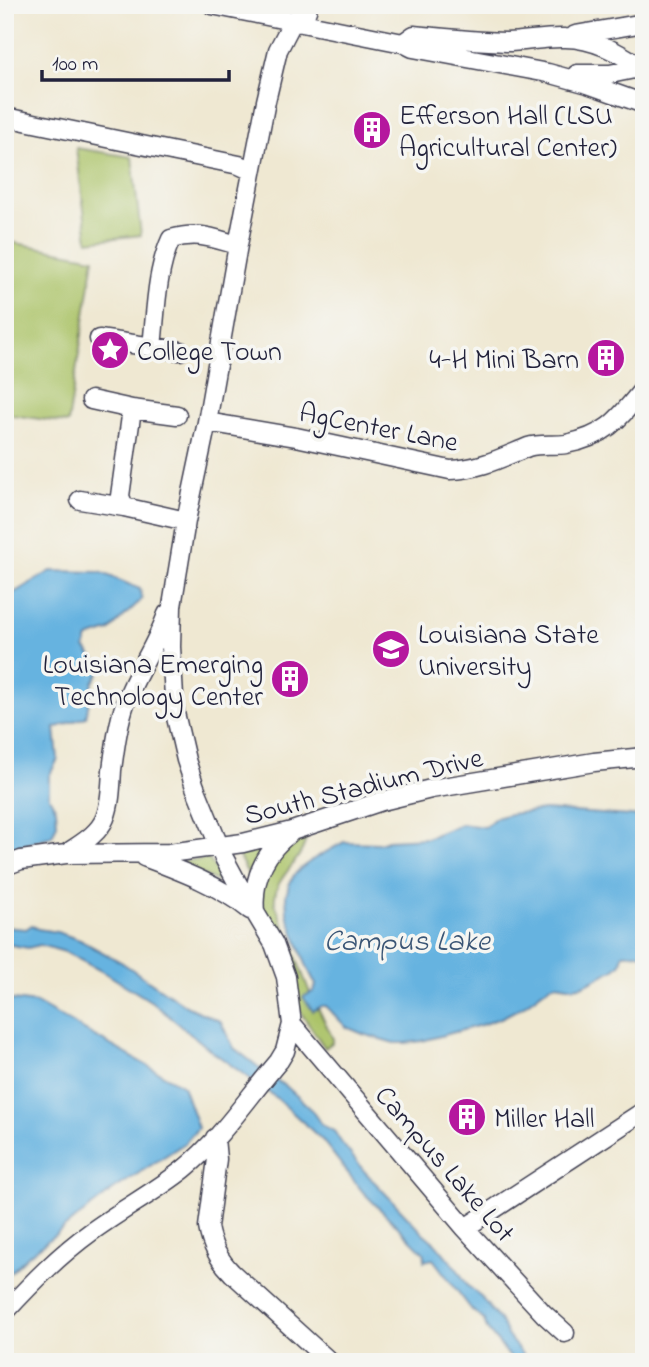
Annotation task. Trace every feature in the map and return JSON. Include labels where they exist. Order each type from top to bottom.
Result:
[{"type":"street","points":[[212,5],[403,43],[413,48],[564,76],[644,104]]},
{"type":"street","points":[[282,5],[293,21]]},
{"type":"street","points":[[5,1312],[52,1262],[69,1248],[184,1169],[201,1154],[279,1061],[285,1051],[292,1024],[288,988],[274,944],[238,884],[202,805],[186,760],[175,713],[171,648],[172,606],[186,521],[207,422],[252,171],[278,50],[293,21],[307,11],[308,5]]},
{"type":"street","points":[[403,43],[414,35],[507,42],[564,38],[595,30],[644,23]]},
{"type":"street","points":[[564,38],[593,42],[643,68]]},
{"type":"street","points":[[564,76],[610,74],[643,68]]},
{"type":"street","points":[[5,117],[239,164],[252,171]]},
{"type":"street","points":[[152,347],[160,272],[171,239],[198,234],[238,245]]},
{"type":"street","points":[[99,339],[180,351]]},
{"type":"street","name":"AgCenter Lane","points":[[207,422],[296,437],[450,470],[464,470],[490,464],[532,446],[554,446],[592,438],[618,418],[644,388]]},
{"type":"street","points":[[91,400],[132,410],[177,415]]},
{"type":"street","points":[[124,507],[120,496],[132,410]]},
{"type":"street","points":[[80,500],[186,521]]},
{"type":"street","points":[[66,854],[92,835],[105,818],[126,700],[163,627],[175,590]]},
{"type":"street","name":"South Stadium Drive","points":[[5,866],[21,860],[66,854],[138,854],[243,844],[430,789],[594,762],[644,757]]},
{"type":"street","points":[[256,915],[254,894],[259,870],[278,842],[292,831]]},
{"type":"street","points":[[138,854],[200,879],[236,899],[256,915]]},
{"type":"street","name":"Campus Lake Lot","points":[[292,1024],[465,1228],[544,1314],[565,1333]]},
{"type":"street","points":[[465,1228],[644,1111]]},
{"type":"street","points":[[215,1138],[217,1159],[208,1227],[218,1257],[330,1362]]},
{"type":"green space","points":[[76,148],[132,157],[141,235],[88,241]]},
{"type":"green space","points":[[5,241],[94,258],[68,423],[5,414]]},
{"type":"green space","points":[[306,833],[301,852],[279,884],[275,903],[310,993],[304,997],[313,1011],[318,1008],[333,1039],[325,1048],[296,1002],[263,910],[259,885],[287,841]]},
{"type":"green space","points":[[266,848],[251,880],[238,855]]},
{"type":"green space","points":[[209,859],[223,884],[175,862]]},
{"type":"water","points":[[51,571],[100,572],[140,589],[142,599],[109,631],[88,638],[85,648],[102,668],[93,682],[86,717],[55,728],[58,759],[49,776],[49,797],[56,809],[57,824],[52,836],[5,851],[5,598]]},
{"type":"water","name":"Campus Lake","points":[[545,810],[644,817],[644,956],[638,953],[623,954],[621,963],[615,969],[584,985],[550,986],[522,1007],[503,1017],[422,1041],[394,1043],[346,1027],[326,1006],[313,1011],[303,997],[314,991],[316,985],[287,914],[286,896],[289,885],[301,868],[344,842],[380,843],[388,840],[427,838],[461,824],[485,827],[495,818]]},
{"type":"water","points":[[32,925],[80,940],[121,962],[188,1007],[220,1021],[234,1048],[286,1086],[309,1107],[322,1125],[334,1131],[365,1172],[436,1244],[468,1286],[479,1295],[528,1362],[514,1362],[487,1329],[484,1320],[472,1310],[433,1259],[424,1261],[425,1254],[363,1192],[322,1140],[279,1100],[213,1052],[152,1002],[107,974],[65,952],[40,945],[28,948],[5,944],[5,927],[26,929]]},
{"type":"water","points":[[5,999],[36,1003],[183,1086],[198,1128],[185,1143],[113,1190],[29,1255],[5,1278]]},
{"type":"place","name":"Efferson Hall (LSU Agricultural Center)","points":[[372,130]]},
{"type":"place","name":"College Town","points":[[110,350]]},
{"type":"place","name":"4-H Mini Barn","points":[[606,358]]},
{"type":"place","name":"Louisiana State University","points":[[391,649]]},
{"type":"place","name":"Louisiana Emerging Technology Center","points":[[290,679]]},
{"type":"place","name":"Miller Hall","points":[[467,1117]]}]
